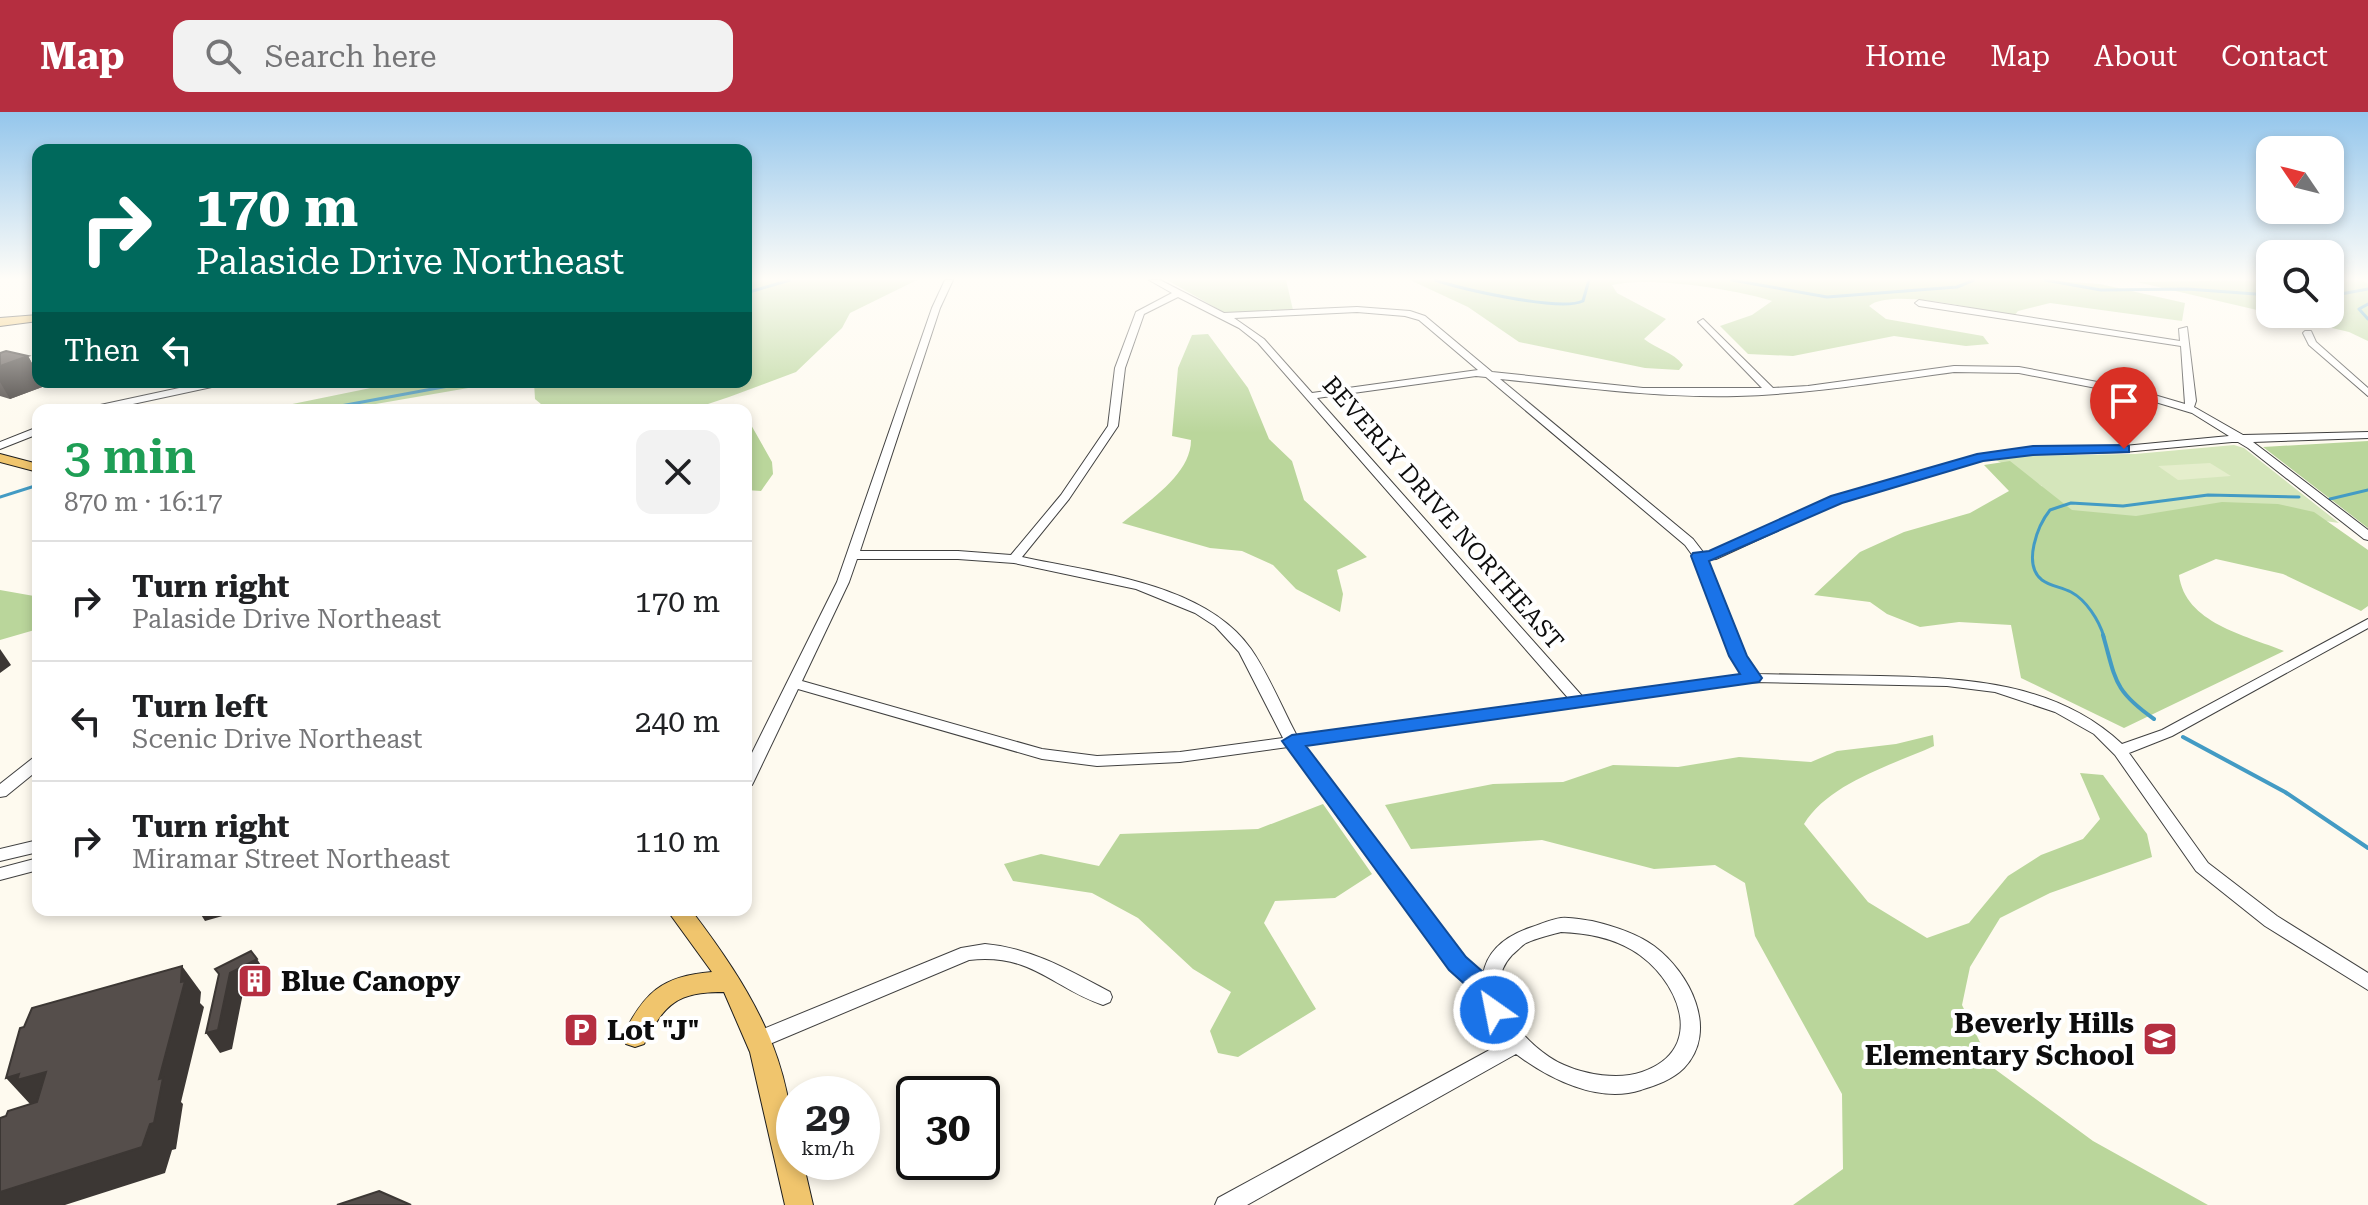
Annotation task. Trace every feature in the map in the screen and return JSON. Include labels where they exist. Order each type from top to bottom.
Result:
[{"type":"main road","points":[[0,458],[32,466]]},
{"type":"main road","points":[[682,916],[702,939],[745,1006],[758,1040],[799,1205]]},
{"type":"main road","points":[[635,1037],[656,999],[667,990],[688,983],[730,982]]},
{"type":"street","points":[[752,769],[795,684],[853,555],[928,331]]},
{"type":"street","points":[[1014,559],[1049,518],[1113,426],[1120,368],[1133,331]]},
{"type":"street","name":"BEVERLY DRIVE NORTHEAST","points":[[1248,331],[1311,396],[1579,701]]},
{"type":"street","points":[[1435,331],[1689,542],[1699,556],[1738,656],[1752,678]]},
{"type":"street","points":[[1712,331],[1771,392]]},
{"type":"street","points":[[2100,331],[2184,344]]},
{"type":"street","points":[[2184,331],[2191,401],[2189,408]]},
{"type":"street","points":[[2308,333],[2312,343],[2368,393]]},
{"type":"street","points":[[1311,396],[1488,373],[1643,391],[1771,392],[1954,369],[1999,368],[2134,392],[2189,408],[2241,439],[2368,536]]},
{"type":"street","points":[[119,404],[193,388]]},
{"type":"street","points":[[0,446],[32,433]]},
{"type":"street","points":[[1699,556],[1712,556],[1836,500],[1982,457],[2033,451],[2124,449],[2241,439],[2368,435]]},
{"type":"street","points":[[853,555],[958,555],[1014,559],[1140,586],[1200,610],[1220,623],[1245,650],[1292,741],[1458,964],[1490,992]]},
{"type":"street","points":[[2120,751],[2167,733],[2364,629]]},
{"type":"street","points":[[795,684],[958,732],[1075,759],[1114,761],[1180,757],[1752,678],[1947,682],[1997,688],[2074,716],[2099,731],[2120,751],[2202,867],[2271,921],[2368,982]]},
{"type":"street","points":[[0,792],[32,767]]},
{"type":"street","points":[[0,855],[32,847]]},
{"type":"street","points":[[0,874],[32,866]]},
{"type":"street","points":[[1582,926],[1627,939],[1664,966],[1678,982],[1692,1020],[1690,1038],[1675,1065],[1652,1079],[1634,1084],[1603,1084],[1572,1078],[1551,1070],[1517,1044],[1499,1019],[1490,992],[1491,974],[1497,959],[1515,940],[1540,928],[1582,926]]},
{"type":"street","points":[[758,1040],[967,953],[982,950],[1003,950],[1023,956],[1103,997]]},
{"type":"street","points":[[1226,1205],[1517,1044]]},
{"type":"green space","points":[[752,331],[839,331],[796,372],[729,397],[708,404],[541,404],[535,399],[534,388],[752,388]]},
{"type":"green space","points":[[1503,331],[1653,331],[1644,339],[1683,365],[1679,370],[1645,368],[1519,342]]},
{"type":"green space","points":[[1725,331],[1955,331],[1983,336],[1989,344],[1966,346],[1894,336],[1793,356],[1748,354]]},
{"type":"green space","points":[[2345,331],[2368,331],[2368,341],[2349,332]]},
{"type":"green space","points":[[1208,334],[1248,388],[1269,439],[1292,461],[1304,500],[1367,557],[1337,570],[1343,594],[1340,612],[1296,589],[1273,565],[1242,551],[1210,548],[1122,523],[1166,487],[1184,465],[1191,440],[1172,436],[1178,368],[1192,335]]},
{"type":"green space","points":[[371,388],[468,388],[376,404],[292,404]]},
{"type":"green space","points":[[752,427],[772,462],[773,474],[761,491],[752,490]]},
{"type":"green space","points":[[2368,441],[2368,528],[2263,447]]},
{"type":"green space","points":[[2234,445],[2244,448],[2339,523],[2219,506],[2128,524],[2043,524],[2042,486],[1996,460],[2022,456],[2135,454]]},
{"type":"green space","points":[[2010,461],[2072,510],[2136,516],[2222,502],[2278,504],[2314,512],[2368,550],[2368,606],[2361,611],[2283,574],[2216,559],[2179,575],[2192,605],[2205,616],[2235,633],[2284,651],[2124,728],[2021,678],[2011,625],[1959,622],[1920,627],[1887,614],[1870,602],[1814,595],[1860,552],[1904,532],[1970,513],[2009,491],[1984,465]]},
{"type":"green space","points":[[2210,463],[2231,476],[2178,480],[2158,466]]},
{"type":"green space","points":[[0,590],[32,596],[32,631],[0,640]]},
{"type":"green space","points":[[1933,735],[1934,746],[1845,786],[1829,797],[1804,824],[1868,902],[1927,938],[1969,923],[2008,876],[2041,855],[2083,839],[2100,819],[2080,773],[2103,775],[2147,834],[2152,857],[2050,893],[2000,918],[1970,967],[1962,1005],[1992,1067],[2093,1141],[2208,1205],[1793,1205],[1843,1169],[1842,1094],[1755,936],[1745,883],[1715,865],[1654,869],[1542,840],[1411,849],[1385,805],[1493,784],[1563,782],[1613,765],[1678,767],[1739,757],[1811,762],[1837,751],[1896,744]]},
{"type":"green space","points":[[1323,804],[1372,874],[1335,898],[1275,901],[1264,923],[1316,1009],[1238,1057],[1218,1053],[1210,1031],[1231,992],[1193,969],[1138,918],[1092,893],[1013,881],[1004,864],[1041,854],[1099,866],[1120,834],[1258,829]]},
{"type":"building","points":[[6,351],[28,356],[0,366],[0,353]]},
{"type":"building","points":[[251,951],[257,959],[230,973],[218,1030],[206,1033],[219,974],[215,969]]},
{"type":"building","points":[[182,966],[181,982],[185,981],[159,1079],[163,1078],[154,1123],[150,1124],[142,1147],[0,1192],[0,1118],[6,1116],[8,1111],[37,1102],[46,1072],[17,1080],[19,1074],[6,1078],[20,1028],[24,1027],[32,1008]]},
{"type":"building","points":[[379,1191],[411,1205],[337,1205]]},
{"type":"waterway","points":[[351,404],[438,388]]},
{"type":"waterway","points":[[0,497],[32,487]]},
{"type":"waterway","points":[[2330,499],[2368,490]]},
{"type":"waterway","points":[[2104,637],[2095,617],[2082,600],[2045,582],[2036,573],[2034,545],[2050,510],[2071,503],[2123,506],[2208,495],[2299,497]]},
{"type":"waterway","points":[[2103,635],[2123,692],[2154,719]]},
{"type":"waterway","points":[[2183,737],[2285,792],[2368,848]]},
{"type":"place","name":"Blue Canopy","points":[[255,981]]},
{"type":"place","name":"Lot \"J\"","points":[[581,1030]]},
{"type":"place","name":"Beverly Hills Elementary School","points":[[2160,1039]]},
{"type":"route","points":[[1494,1010],[1490,992],[1458,964],[1292,741],[1752,678],[1738,656],[1699,556],[1712,556],[1836,500],[1982,457],[2006,452],[2124,449]]}]
